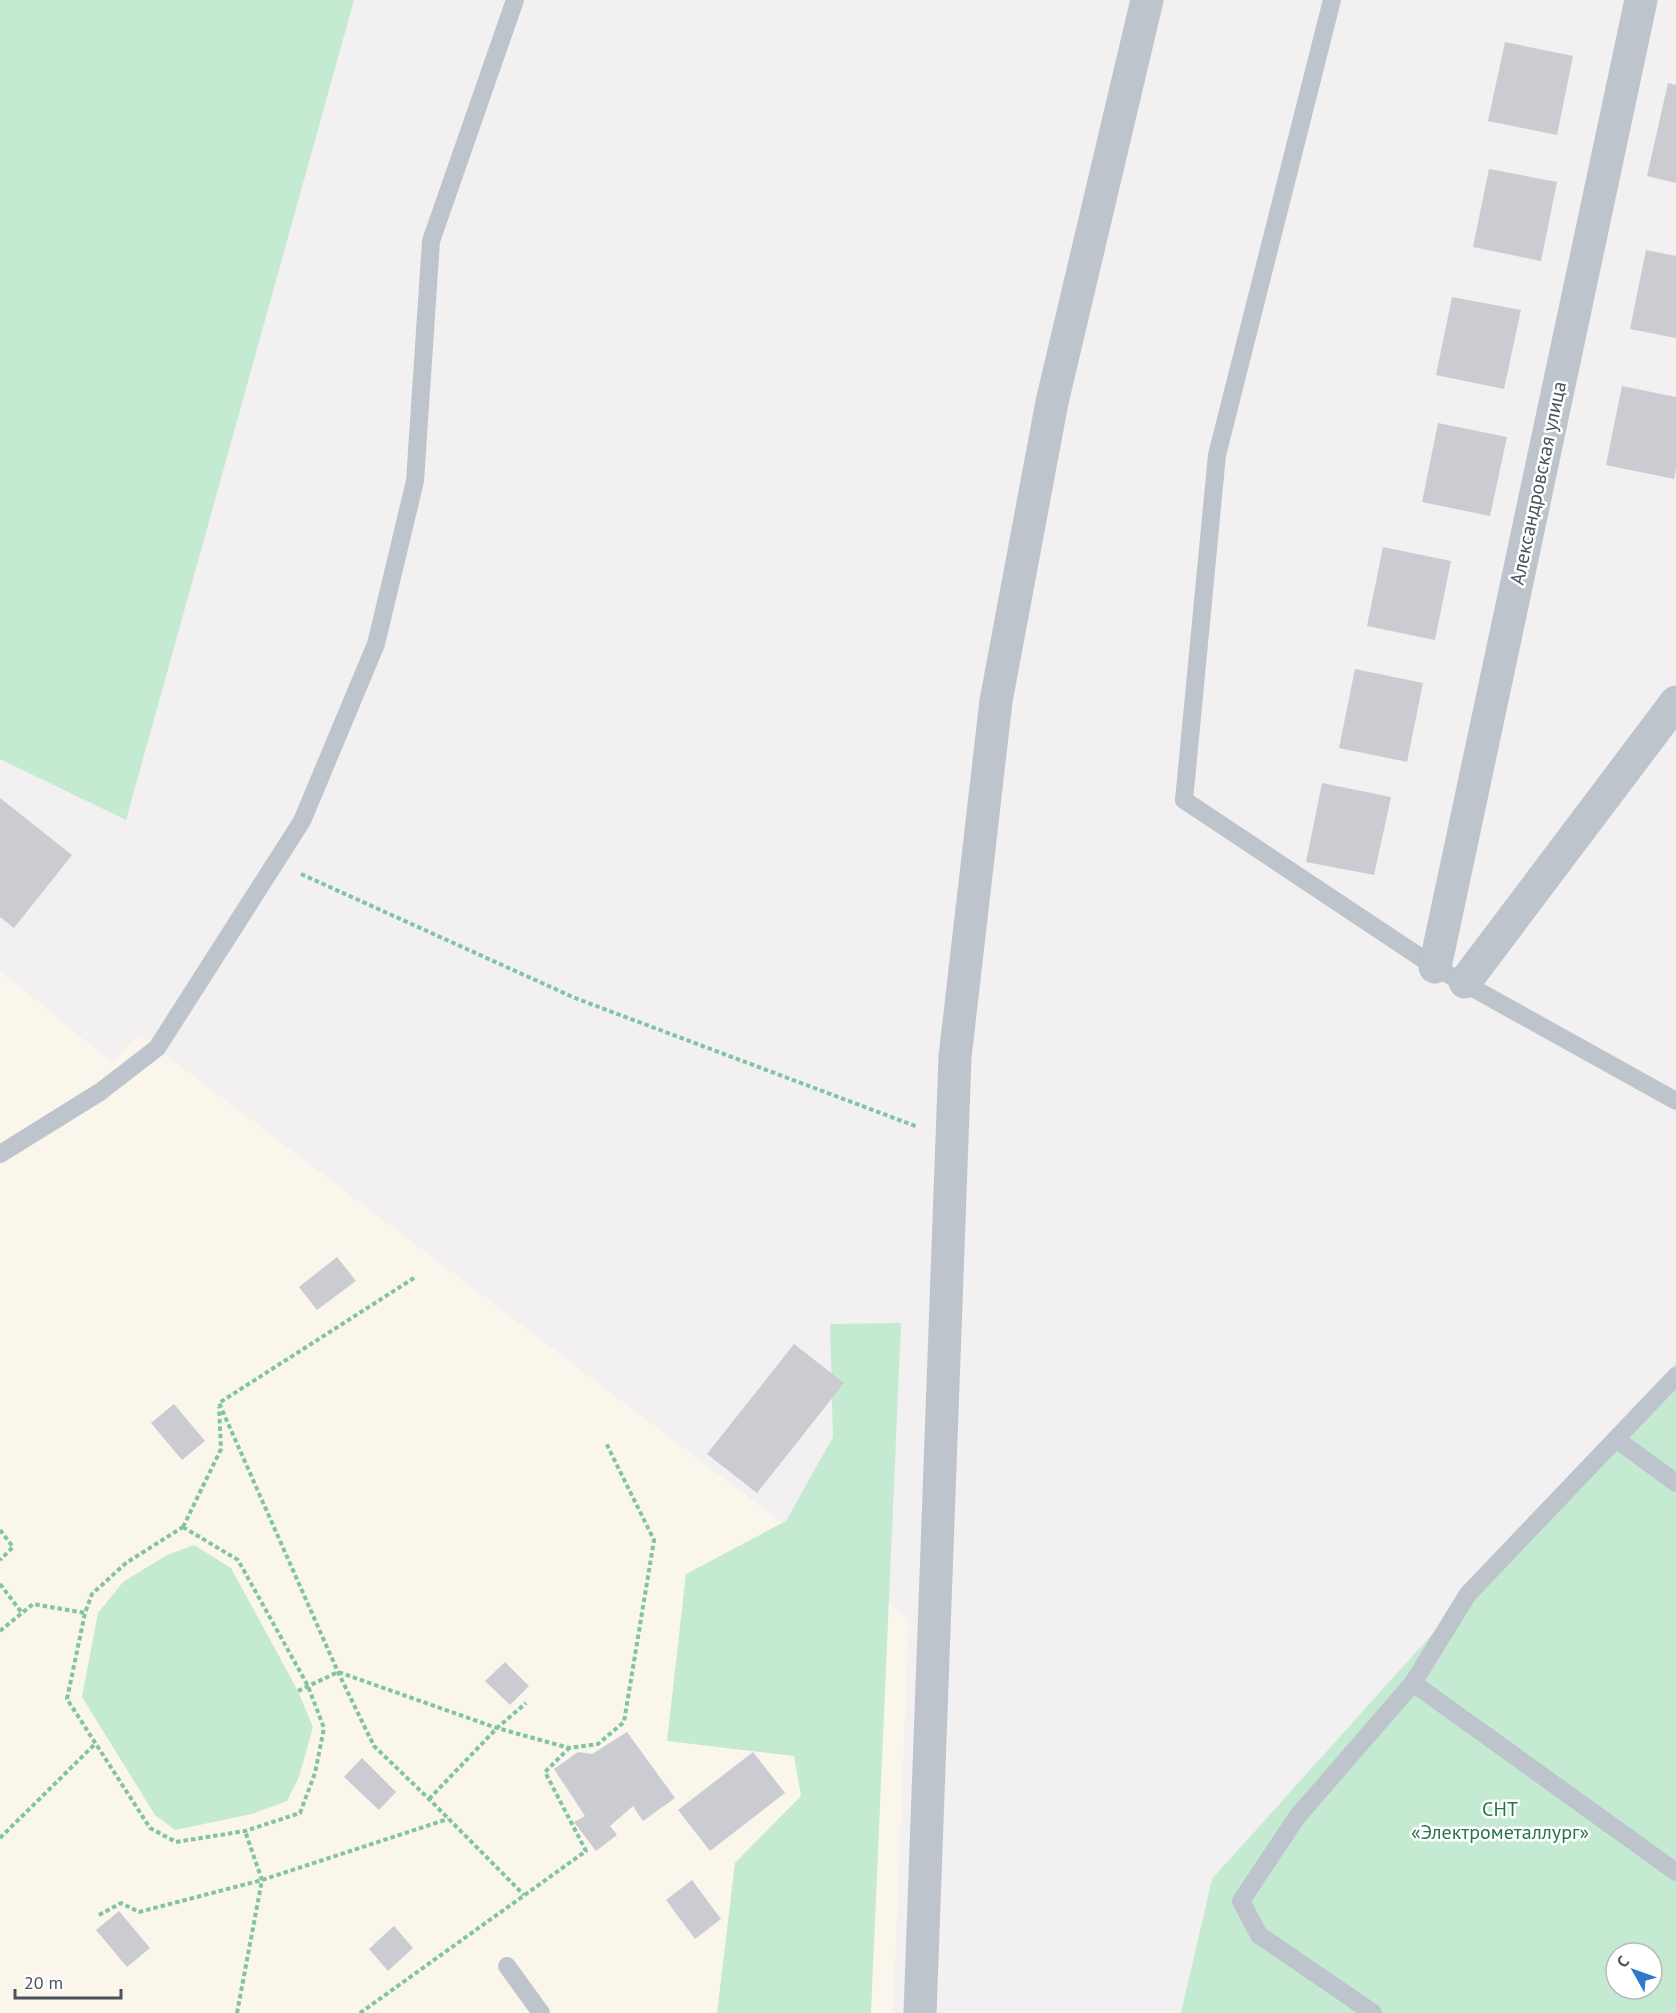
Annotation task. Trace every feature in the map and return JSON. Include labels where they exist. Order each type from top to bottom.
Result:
[{"type":"street","points":[[920,2013],[956,1057],[996,701],[1052,402],[1147,0]]},
{"type":"street","name":"Александровская улица","points":[[1435,967],[1641,0]]},
{"type":"street","points":[[1465,982],[1676,702]]},
{"type":"lane","points":[[0,1154],[100,1092],[157,1048],[302,821],[376,645],[415,482],[431,241],[515,0]]},
{"type":"lane","points":[[1332,0],[1217,455],[1184,800],[1435,967],[1676,1101]]},
{"type":"lane","points":[[1373,2013],[1259,1935],[1241,1901],[1297,1817],[1413,1683],[1468,1594],[1676,1376]]},
{"type":"lane","points":[[1616,1439],[1676,1483]]},
{"type":"lane","points":[[1413,1683],[1676,1872]]},
{"type":"lane","points":[[507,1966],[541,2013]]},
{"type":"path","points":[[275,862],[575,998],[952,1140]]},
{"type":"path","points":[[219,1403],[414,1278]]},
{"type":"path","points":[[183,1527],[237,1560],[308,1686],[324,1728],[315,1773],[300,1813],[245,1831],[176,1842],[150,1828],[67,1699],[92,1594],[126,1563],[183,1527],[221,1449],[219,1403]]},
{"type":"path","points":[[219,1403],[338,1672],[374,1746],[429,1798],[524,1895]]},
{"type":"path","points":[[298,1691],[338,1672],[497,1728],[568,1748],[598,1744],[624,1722],[654,1540],[606,1443]]},
{"type":"path","points":[[0,1530],[13,1547],[0,1560]]},
{"type":"path","points":[[0,1584],[22,1613]]},
{"type":"path","points":[[0,1631],[33,1604],[86,1614]]},
{"type":"path","points":[[429,1798],[497,1728],[526,1703]]},
{"type":"path","points":[[0,1838],[96,1743]]},
{"type":"path","points":[[360,2013],[586,1851],[545,1772],[568,1748]]},
{"type":"path","points":[[99,1915],[121,1903],[139,1912],[262,1880],[448,1819]]},
{"type":"path","points":[[237,2013],[262,1880],[245,1831]]},
{"type":"shaded area","points":[[0,971],[113,1063],[138,1034],[909,1619],[893,2013],[0,2013]]},
{"type":"green space","points":[[0,0],[354,0],[126,820],[0,759]]},
{"type":"green space","points":[[901,1323],[871,2013],[717,2013],[735,1863],[801,1796],[794,1756],[667,1741],[686,1574],[786,1521],[833,1437],[830,1324]]},
{"type":"green space","name":"СНТ «Электрометаллург»","points":[[1676,1363],[1676,2013],[1181,2013],[1212,1879]]},
{"type":"green space","points":[[194,1545],[231,1568],[298,1691],[313,1727],[299,1777],[287,1801],[252,1814],[175,1830],[155,1815],[82,1697],[98,1613],[123,1582],[167,1555]]},
{"type":"building","points":[[1505,42],[1573,56],[1557,135],[1488,121]]},
{"type":"building","points":[[1668,83],[1676,85],[1676,183],[1647,176]]},
{"type":"building","points":[[1489,169],[1557,182],[1541,261],[1473,247]]},
{"type":"building","points":[[1646,250],[1676,256],[1676,338],[1630,329]]},
{"type":"building","points":[[1452,297],[1521,310],[1504,389],[1436,375]]},
{"type":"building","points":[[1622,386],[1676,397],[1674,479],[1606,465]]},
{"type":"building","points":[[1438,423],[1507,437],[1490,516],[1422,502]]},
{"type":"building","points":[[1383,547],[1451,561],[1435,640],[1367,626]]},
{"type":"building","points":[[1355,669],[1423,683],[1407,762],[1339,748]]},
{"type":"building","points":[[1322,783],[1391,797],[1374,875],[1306,862]]},
{"type":"building","points":[[0,798],[72,855],[14,928],[0,917]]},
{"type":"building","points":[[337,1257],[356,1281],[317,1310],[299,1287]]},
{"type":"building","points":[[794,1344],[844,1383],[757,1493],[707,1454]]},
{"type":"building","points":[[174,1404],[205,1441],[182,1460],[151,1423]]},
{"type":"building","points":[[505,1662],[529,1686],[510,1705],[485,1681]]},
{"type":"building","points":[[627,1732],[675,1798],[643,1821],[633,1806],[610,1826],[617,1835],[596,1851],[574,1822],[585,1816],[554,1769],[578,1752],[592,1754]]},
{"type":"building","points":[[753,1752],[785,1793],[710,1851],[678,1810]]},
{"type":"building","points":[[362,1758],[396,1792],[379,1810],[344,1777]]},
{"type":"building","points":[[692,1880],[721,1919],[695,1939],[666,1900]]},
{"type":"building","points":[[119,1911],[150,1948],[127,1967],[96,1930]]},
{"type":"building","points":[[394,1926],[413,1948],[388,1971],[369,1949]]}]
